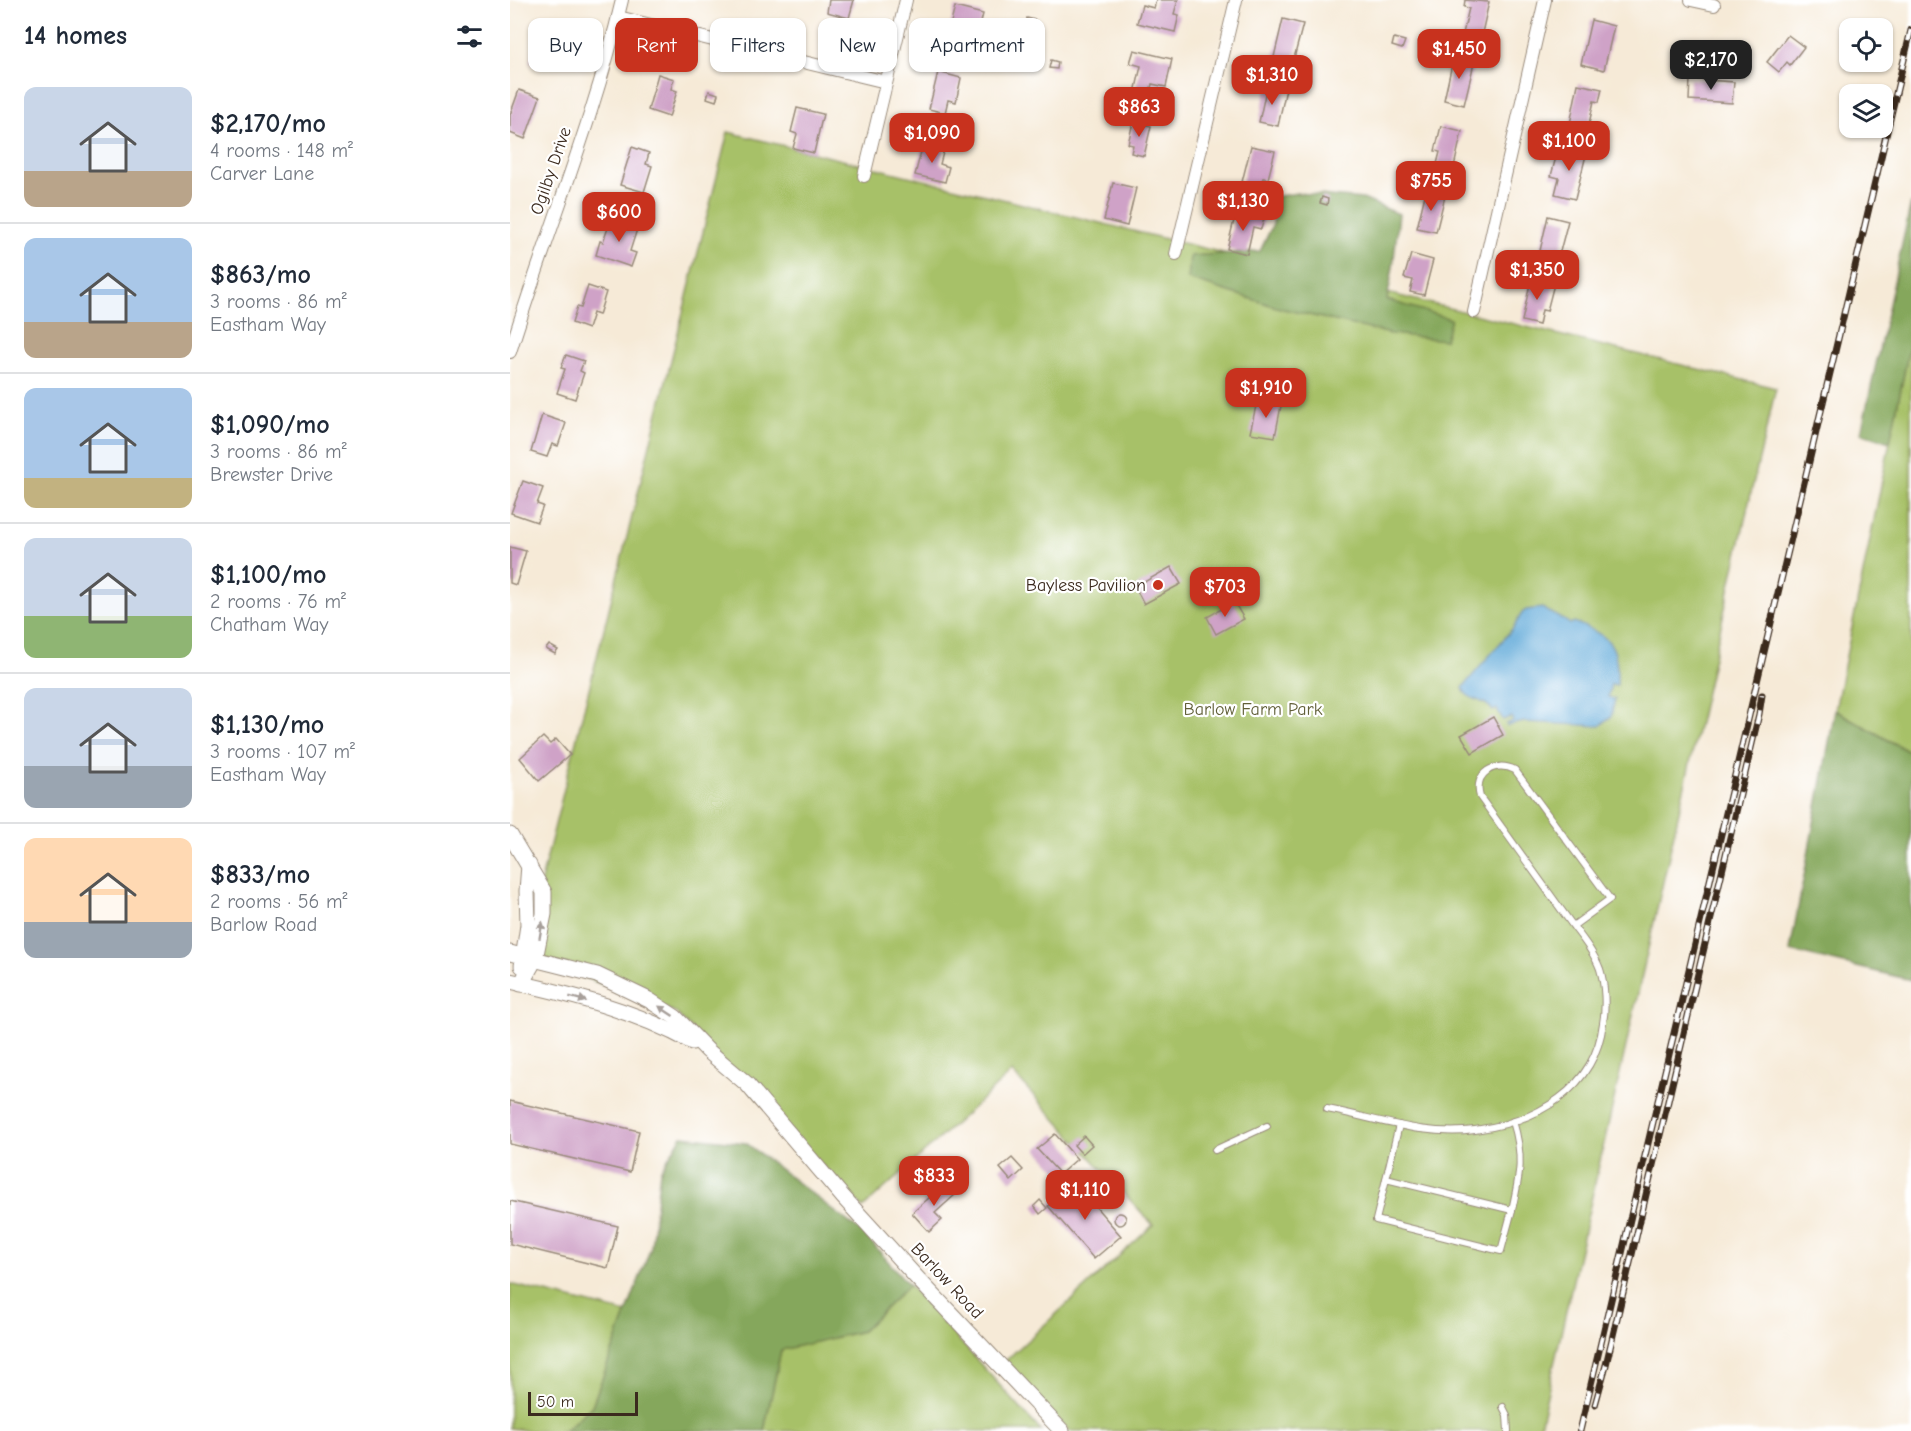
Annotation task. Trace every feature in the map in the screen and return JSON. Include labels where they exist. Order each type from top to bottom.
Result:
[{"type":"street","name":"Ogilby Drive","points":[[510,352],[515,315],[579,146],[622,0]]},
{"type":"street","points":[[864,176],[906,0]]},
{"type":"street","points":[[1176,254],[1236,0]]},
{"type":"street","points":[[1474,312],[1545,0]]},
{"type":"street","points":[[1691,0],[1714,5]]},
{"type":"street","points":[[618,17],[886,82]]},
{"type":"street","name":"Barlow Road","points":[[510,835],[529,864],[543,892],[544,914],[522,956],[516,983],[617,1009],[653,1022],[708,1051]]},
{"type":"street","name":"Barlow Road","points":[[522,956],[597,975],[649,1000],[675,1017],[708,1051],[747,1084],[918,1279],[1062,1431]]},
{"type":"lane","points":[[1327,1109],[1439,1132],[1475,1130],[1513,1121],[1550,1104],[1576,1086],[1591,1064],[1601,1042],[1605,1014],[1600,969],[1587,944],[1573,926],[1480,797],[1478,792],[1480,781],[1489,768],[1507,766],[1515,770],[1610,899],[1573,926]]},
{"type":"lane","points":[[1399,1125],[1376,1220],[1501,1251],[1520,1166],[1520,1143],[1513,1121]]},
{"type":"lane","points":[[1215,1150],[1267,1126]]},
{"type":"lane","points":[[1386,1179],[1512,1210]]},
{"type":"lane","points":[[1503,1407],[1507,1415],[1508,1431]]},
{"type":"green space","name":"Barlow Farm Park","points":[[728,132],[1776,388],[1539,1431],[1069,1431],[1004,1362],[1153,1225],[1012,1072],[863,1208],[675,1012],[535,959],[540,885]]},
{"type":"green space","points":[[1297,193],[1363,199],[1399,214],[1387,300],[1451,319],[1445,340],[1391,334],[1283,309],[1188,279],[1190,256],[1260,251],[1273,224],[1274,197]]},
{"type":"green space","points":[[1911,203],[1911,339],[1890,442],[1861,433]]},
{"type":"green space","points":[[1911,339],[1911,753],[1835,710]]},
{"type":"green space","points":[[1835,710],[1911,753],[1911,980],[1790,951]]},
{"type":"green space","points":[[682,1136],[746,1143],[864,1234],[909,1285],[862,1331],[781,1350],[764,1431],[564,1431],[592,1406],[651,1247],[660,1171]]},
{"type":"green space","points":[[510,1284],[627,1313],[592,1406],[564,1431],[531,1431],[510,1428]]},
{"type":"green space","points":[[909,1285],[1041,1431],[764,1431],[781,1350],[862,1331]]},
{"type":"water","points":[[1542,608],[1570,624],[1574,622],[1597,633],[1610,643],[1614,650],[1617,685],[1611,684],[1608,697],[1615,699],[1611,717],[1600,726],[1524,722],[1507,726],[1506,724],[1513,721],[1511,717],[1503,720],[1497,709],[1493,711],[1468,695],[1463,688],[1513,628],[1522,613],[1526,610]]},
{"type":"building","points":[[829,0],[854,0],[849,18],[827,12]]},
{"type":"building","points":[[1156,0],[1178,0],[1174,14],[1179,15],[1175,32],[1137,23],[1142,5],[1154,8]]},
{"type":"building","points":[[1465,0],[1489,2],[1480,42],[1462,38],[1469,8],[1464,7]]},
{"type":"building","points":[[955,7],[983,14],[982,18],[952,18]]},
{"type":"building","points":[[1283,19],[1303,24],[1293,62],[1274,57]]},
{"type":"building","points":[[1591,20],[1614,26],[1604,70],[1581,64]]},
{"type":"building","points":[[1788,35],[1804,47],[1790,65],[1787,62],[1779,72],[1767,62]]},
{"type":"building","points":[[1394,38],[1405,41],[1402,49],[1392,46]]},
{"type":"building","points":[[1134,50],[1172,59],[1166,87],[1152,84],[1149,96],[1135,93],[1141,66],[1130,63]]},
{"type":"building","points":[[1454,55],[1475,59],[1464,105],[1444,100]]},
{"type":"building","points":[[1051,60],[1058,62],[1057,69],[1049,68]]},
{"type":"building","points":[[938,72],[961,78],[956,102],[948,100],[945,113],[929,109]]},
{"type":"building","points":[[658,74],[674,79],[671,89],[677,91],[669,117],[648,110]]},
{"type":"building","points":[[1690,79],[1734,82],[1732,103],[1689,100]]},
{"type":"building","points":[[1578,84],[1602,89],[1599,102],[1594,101],[1587,133],[1569,129]]},
{"type":"building","points":[[1267,85],[1286,89],[1278,126],[1259,122]]},
{"type":"building","points":[[519,90],[540,97],[525,139],[510,133],[510,115]]},
{"type":"building","points":[[709,91],[718,94],[716,101],[707,98]]},
{"type":"building","points":[[797,108],[823,114],[814,153],[793,148],[797,134],[791,132]]},
{"type":"building","points":[[1133,122],[1151,126],[1144,156],[1131,153],[1133,145],[1128,144]]},
{"type":"building","points":[[1441,126],[1462,131],[1454,167],[1437,164],[1440,152],[1435,151]]},
{"type":"building","points":[[923,144],[944,149],[940,164],[949,167],[945,182],[915,175]]},
{"type":"building","points":[[1251,146],[1275,151],[1268,179],[1263,178],[1260,190],[1241,186]]},
{"type":"building","points":[[632,147],[649,153],[646,164],[652,166],[644,192],[620,185]]},
{"type":"building","points":[[1568,147],[1587,151],[1575,199],[1555,194],[1559,178],[1551,176],[1557,153],[1565,155]]},
{"type":"building","points":[[1113,183],[1136,188],[1127,226],[1104,220]]},
{"type":"building","points":[[1426,191],[1445,196],[1436,232],[1417,228]]},
{"type":"building","points":[[1322,197],[1328,199],[1327,205],[1320,203]]},
{"type":"building","points":[[1236,212],[1264,219],[1261,229],[1253,227],[1247,254],[1227,249]]},
{"type":"building","points":[[1548,216],[1568,221],[1558,259],[1539,255]]},
{"type":"building","points":[[612,217],[638,226],[630,251],[636,253],[631,267],[596,255]]},
{"type":"building","points":[[1411,254],[1433,260],[1424,295],[1410,292],[1413,280],[1404,278]]},
{"type":"building","points":[[1531,279],[1554,284],[1547,311],[1542,310],[1539,325],[1522,321]]},
{"type":"building","points":[[588,286],[606,292],[599,315],[593,313],[588,329],[572,323],[577,307],[581,308]]},
{"type":"building","points":[[566,355],[584,361],[580,371],[584,373],[575,399],[557,393],[565,369],[561,368]]},
{"type":"building","points":[[1257,401],[1281,406],[1275,437],[1250,433]]},
{"type":"building","points":[[542,415],[566,423],[558,446],[552,444],[547,457],[531,452]]},
{"type":"building","points":[[523,481],[543,488],[537,504],[543,506],[537,522],[511,513]]},
{"type":"building","points":[[510,547],[526,551],[516,585],[510,583]]},
{"type":"building","name":"Bayless Pavilion","points":[[1171,567],[1181,584],[1144,604],[1135,587]]},
{"type":"building","points":[[1234,602],[1244,619],[1216,634],[1207,617]]},
{"type":"building","points":[[549,645],[558,650],[555,654],[546,649]]},
{"type":"building","points":[[1493,717],[1503,735],[1472,753],[1461,735]]},
{"type":"building","points":[[543,737],[550,744],[556,739],[570,755],[539,781],[520,758]]},
{"type":"building","points":[[510,1101],[639,1131],[630,1172],[510,1144]]},
{"type":"building","points":[[1055,1134],[1077,1159],[1060,1174],[1037,1149]]},
{"type":"building","points":[[1084,1136],[1092,1145],[1082,1154],[1074,1145]]},
{"type":"building","points":[[1012,1158],[1023,1170],[1011,1181],[1000,1168]]},
{"type":"building","points":[[946,1183],[956,1194],[935,1213],[942,1220],[929,1232],[912,1213]]},
{"type":"building","points":[[1075,1183],[1121,1236],[1094,1259],[1048,1206]]},
{"type":"building","points":[[1040,1200],[1047,1208],[1040,1214],[1034,1206]]},
{"type":"building","points":[[510,1201],[618,1226],[608,1268],[510,1244]]},
{"type":"building","points":[[1120,1213],[1126,1219],[1120,1225],[1114,1219]]},
{"type":"railway","points":[[1580,1431],[1911,30]]},
{"type":"railway","points":[[1595,1405],[1762,695]]},
{"type":"place","name":"Bayless Pavilion","points":[[1158,585]]}]
